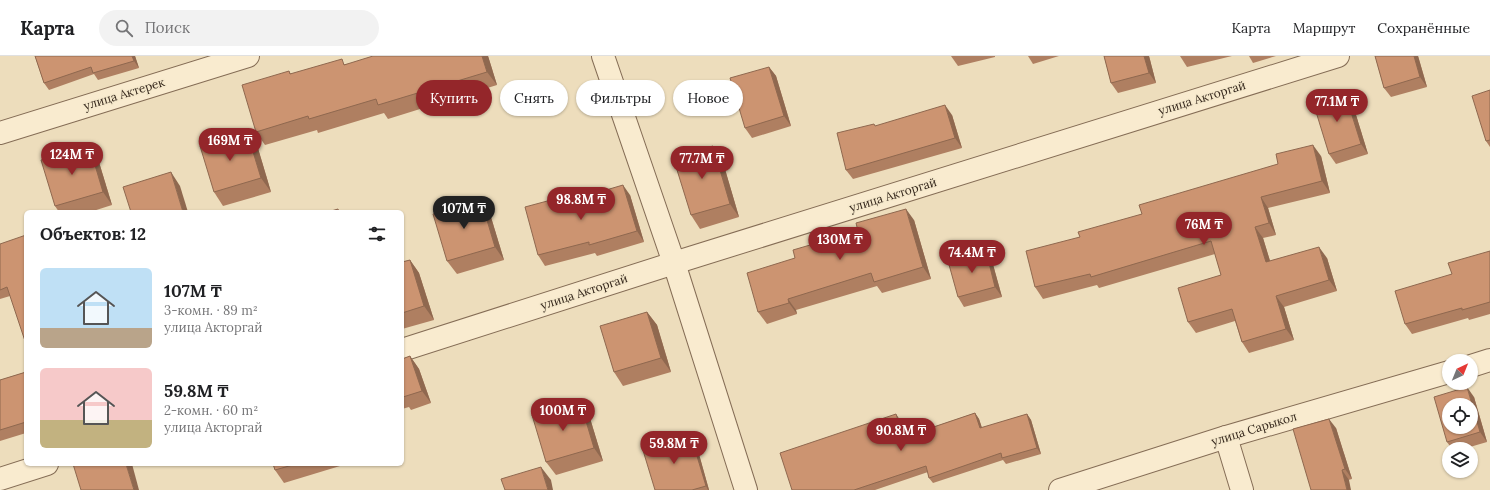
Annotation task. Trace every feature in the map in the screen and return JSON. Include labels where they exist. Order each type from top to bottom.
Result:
[{"type":"street","name":"улица Актерек","points":[[0,133],[248,56]]},
{"type":"street","points":[[603,56],[674,263],[746,490]]},
{"type":"street","name":"улица Акторгай","points":[[404,349],[674,263],[1338,56]]},
{"type":"street","points":[[1478,364],[1490,360]]},
{"type":"street","name":"улица Сарыкол","points":[[1060,490],[1226,437],[1442,374]]},
{"type":"street","points":[[1226,437],[1242,490]]},
{"type":"street","points":[[0,479],[41,466]]},
{"type":"building","points":[[35,56],[132,56],[134,61],[93,73],[91,67],[44,83]]},
{"type":"building","points":[[373,56],[482,56],[487,72],[461,80],[416,80],[416,93],[378,105],[376,99],[309,119],[308,116],[256,132],[242,85],[289,71],[290,74],[342,59],[344,65]]},
{"type":"building","points":[[1104,56],[1144,56],[1149,73],[1111,83]]},
{"type":"building","points":[[1375,56],[1414,56],[1420,77],[1384,88]]},
{"type":"building","points":[[769,67],[784,116],[745,128],[741,116],[743,116],[743,80],[731,80],[730,78]]},
{"type":"building","points":[[1490,90],[1490,140],[1486,141],[1472,96]]},
{"type":"building","points":[[1345,93],[1361,144],[1329,154],[1313,102]]},
{"type":"building","points":[[945,105],[955,138],[846,170],[837,133],[874,124],[875,126]]},
{"type":"building","points":[[247,132],[261,178],[214,192],[200,146]]},
{"type":"building","points":[[89,145],[103,192],[55,206],[41,160]]},
{"type":"building","points":[[1313,145],[1322,181],[1261,197],[1269,223],[1255,227],[1266,262],[1319,247],[1329,280],[1276,296],[1286,329],[1242,342],[1232,309],[1188,322],[1178,288],[1221,275],[1211,241],[1091,277],[1090,274],[1035,287],[1026,251],[1080,237],[1078,232],[1142,214],[1139,205],[1278,164],[1276,154]]},
{"type":"building","points":[[713,146],[730,204],[691,215],[673,157]]},
{"type":"building","points":[[171,172],[182,210],[130,210],[123,187]]},
{"type":"building","points":[[623,185],[637,231],[589,245],[589,242],[538,255],[525,207],[551,200],[552,206]]},
{"type":"building","points":[[481,200],[495,247],[447,261],[433,214]]},
{"type":"building","points":[[906,209],[923,267],[874,282],[871,273],[788,299],[789,303],[758,312],[747,273],[795,258],[793,250],[858,231],[856,223]]},
{"type":"building","points":[[24,236],[24,338],[7,287],[0,290],[0,244]]},
{"type":"building","points":[[986,251],[995,287],[958,297],[948,261]]},
{"type":"building","points":[[1490,251],[1490,302],[1462,310],[1462,308],[1405,324],[1395,291],[1452,274],[1448,263]]},
{"type":"building","points":[[410,260],[424,306],[404,312],[404,262]]},
{"type":"building","points":[[647,312],[661,358],[614,372],[600,326]]},
{"type":"building","points":[[410,356],[422,391],[404,397],[404,358]]},
{"type":"building","points":[[24,373],[24,423],[0,430],[0,380]]},
{"type":"building","points":[[1457,390],[1468,390],[1470,398],[1442,398],[1442,425],[1434,397]]},
{"type":"building","points":[[580,401],[594,448],[546,462],[532,415]]},
{"type":"building","points":[[975,413],[980,428],[1027,414],[1037,448],[1002,458],[1001,453],[929,478],[926,466],[854,490],[792,490],[780,453],[896,414],[904,437]]},
{"type":"building","points":[[1329,419],[1345,469],[1342,470],[1347,490],[1311,490],[1293,429]]},
{"type":"building","points":[[690,433],[706,486],[692,490],[655,490],[642,447]]},
{"type":"building","points":[[1445,434],[1473,434],[1447,442]]},
{"type":"building","points":[[74,466],[127,466],[134,490],[81,490]]},
{"type":"building","points":[[274,466],[289,466],[275,470]]},
{"type":"building","points":[[541,467],[548,490],[505,490],[501,479]]}]
